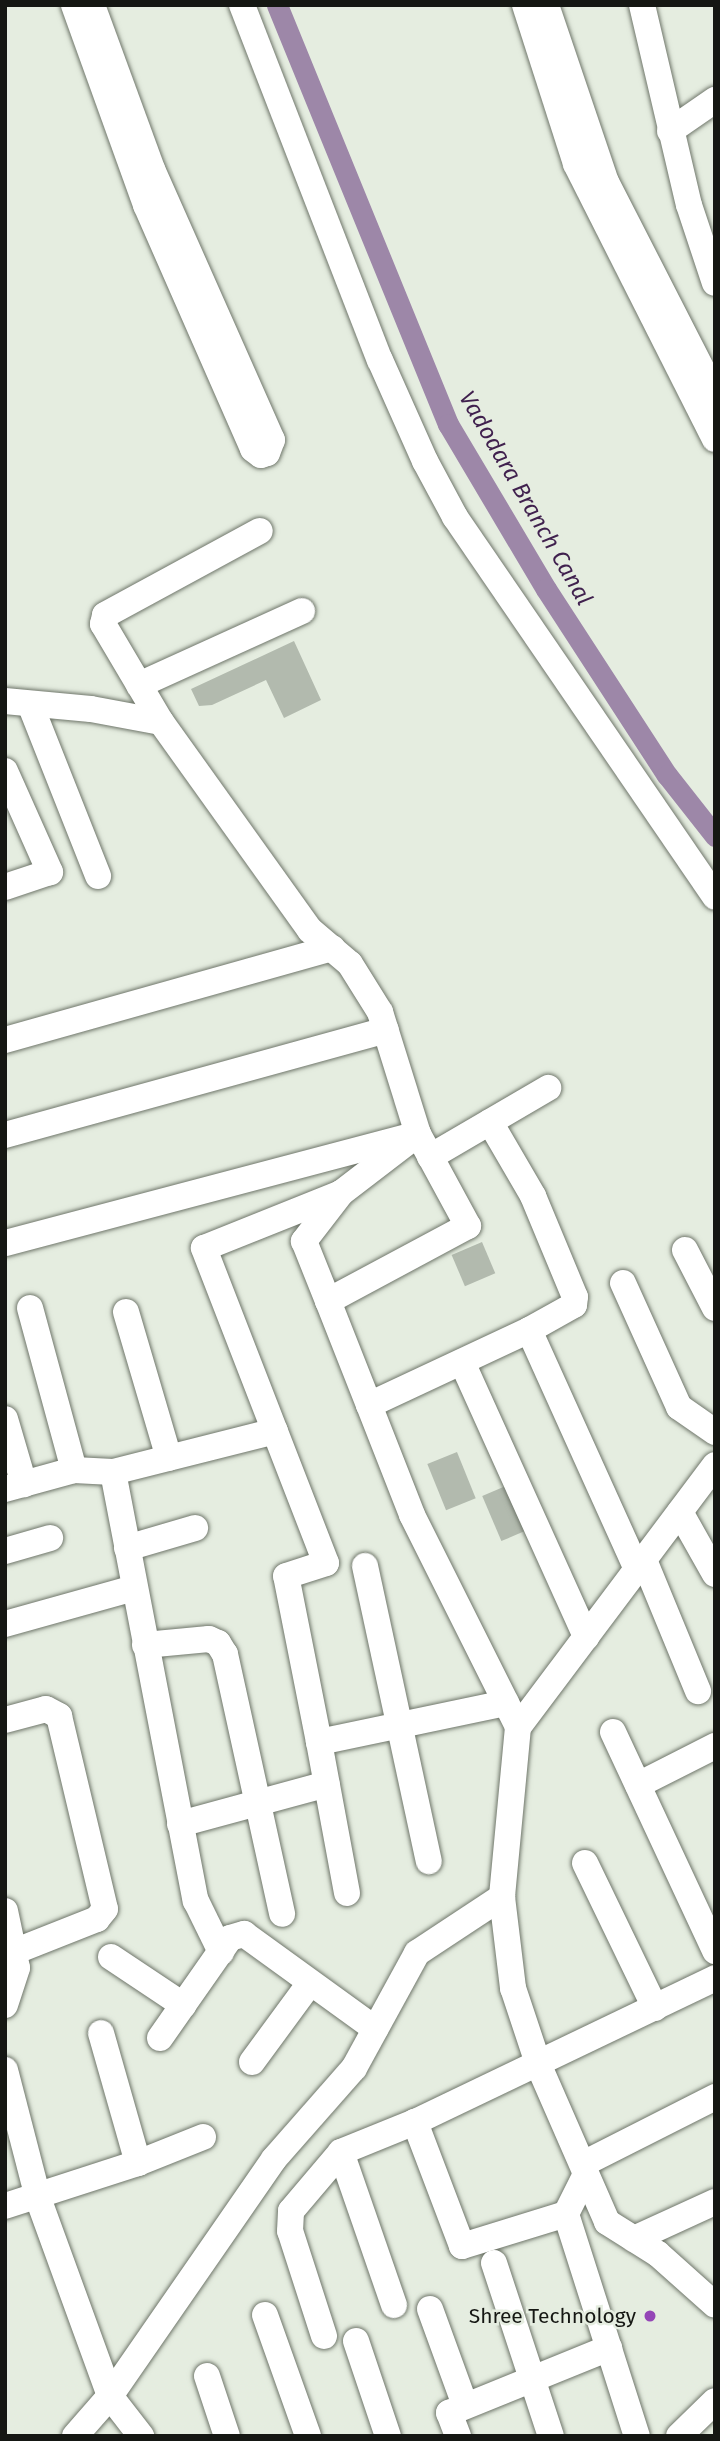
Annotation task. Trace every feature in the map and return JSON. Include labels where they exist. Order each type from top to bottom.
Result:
[{"type":"street","points":[[74,5],[146,205],[253,449],[261,456],[267,453],[272,440],[152,169],[92,5]]},
{"type":"street","points":[[243,5],[380,360],[425,461],[461,526],[715,897]]},
{"type":"street","points":[[525,5],[576,164],[715,439]]},
{"type":"street","points":[[546,5],[606,182],[715,395]]},
{"type":"street","points":[[642,5],[670,131],[715,283]]},
{"type":"street","points":[[670,131],[715,100]]},
{"type":"street","points":[[260,531],[105,615],[103,624],[161,722],[310,930],[350,964],[380,1012],[424,1145],[468,1226],[328,1301]]},
{"type":"street","points":[[139,685],[303,611]]},
{"type":"street","points":[[18,702],[161,722]]},
{"type":"street","points":[[18,702],[98,876]]},
{"type":"street","points":[[5,771],[50,872],[5,887]]},
{"type":"street","points":[[5,1040],[332,948]]},
{"type":"street","points":[[5,1135],[386,1030]]},
{"type":"street","points":[[5,1242],[424,1145],[490,1122],[548,1088]]},
{"type":"street","points":[[369,1405],[529,1330],[574,1304],[575,1297],[533,1196],[490,1122]]},
{"type":"street","points":[[347,1893],[286,1576],[326,1563],[204,1248],[341,1193],[424,1145]]},
{"type":"street","points":[[341,1193],[304,1241],[412,1515],[518,1727]]},
{"type":"street","points":[[685,1250],[715,1308]]},
{"type":"street","points":[[623,1283],[678,1407],[715,1432]]},
{"type":"street","points":[[30,1307],[74,1470]]},
{"type":"street","points":[[126,1312],[169,1458]]},
{"type":"street","points":[[529,1330],[698,1691]]},
{"type":"street","points":[[462,1362],[586,1637]]},
{"type":"street","points":[[5,1419],[15,1487],[74,1470],[113,1472],[275,1431]]},
{"type":"street","points":[[715,1465],[518,1727],[502,1896],[513,1988],[539,2066],[607,2222],[634,2239],[715,2305]]},
{"type":"street","points":[[113,1472],[196,1901],[221,1952]]},
{"type":"street","points":[[680,1512],[715,1574]]},
{"type":"street","points":[[127,1548],[195,1528]]},
{"type":"street","points":[[5,1551],[50,1538]]},
{"type":"street","points":[[365,1566],[429,1861]]},
{"type":"street","points":[[5,1625],[134,1588]]},
{"type":"street","points":[[145,1646],[209,1639],[218,1643],[225,1654],[282,1914]]},
{"type":"street","points":[[319,1742],[506,1703]]},
{"type":"street","points":[[5,1720],[46,1709],[59,1716],[105,1909],[97,1919],[13,1960]]},
{"type":"street","points":[[613,1732],[715,1951]]},
{"type":"street","points":[[638,1785],[715,1746]]},
{"type":"street","points":[[180,1824],[327,1784]]},
{"type":"street","points":[[585,1863],[655,2008]]},
{"type":"street","points":[[86,2430],[274,2159],[354,2068],[417,1952],[502,1896]]},
{"type":"street","points":[[5,1911],[13,1960],[5,2005]]},
{"type":"street","points":[[160,2038],[230,1938],[244,1934],[375,2029]]},
{"type":"street","points":[[111,1957],[183,2005]]},
{"type":"street","points":[[324,2336],[289,2220],[297,2201],[341,2152],[539,2066],[715,1978]]},
{"type":"street","points":[[252,2062],[310,1983]]},
{"type":"street","points":[[101,2033],[138,2163]]},
{"type":"street","points":[[5,2070],[38,2198],[110,2396],[141,2436]]},
{"type":"street","points":[[637,2436],[566,2214],[584,2169],[715,2097]]},
{"type":"street","points":[[415,2122],[462,2246],[566,2214]]},
{"type":"street","points":[[5,2206],[38,2198],[203,2137]]},
{"type":"street","points":[[341,2152],[394,2305]]},
{"type":"street","points":[[634,2239],[715,2202]]},
{"type":"street","points":[[494,2263],[551,2436]]},
{"type":"street","points":[[430,2309],[465,2405]]},
{"type":"street","points":[[265,2315],[308,2436]]},
{"type":"street","points":[[356,2341],[388,2436]]},
{"type":"street","points":[[458,2436],[449,2413],[609,2348]]},
{"type":"street","points":[[207,2376],[227,2436]]},
{"type":"street","points":[[690,2432],[715,2402]]},
{"type":"building","points":[[294,641],[321,700],[284,718],[266,680],[212,705],[199,706],[191,689]]},
{"type":"building","points":[[482,1242],[495,1273],[465,1286],[452,1255]]},
{"type":"building","points":[[457,1452],[476,1498],[446,1510],[427,1464]]},
{"type":"building","points":[[508,1485],[527,1530],[501,1541],[482,1496]]},
{"type":"waterway","name":"Vadodara Branch Canal","points":[[277,5],[448,424],[546,589],[667,775],[715,836]]},
{"type":"place","name":"Shree Technology","points":[[650,2316]]}]
